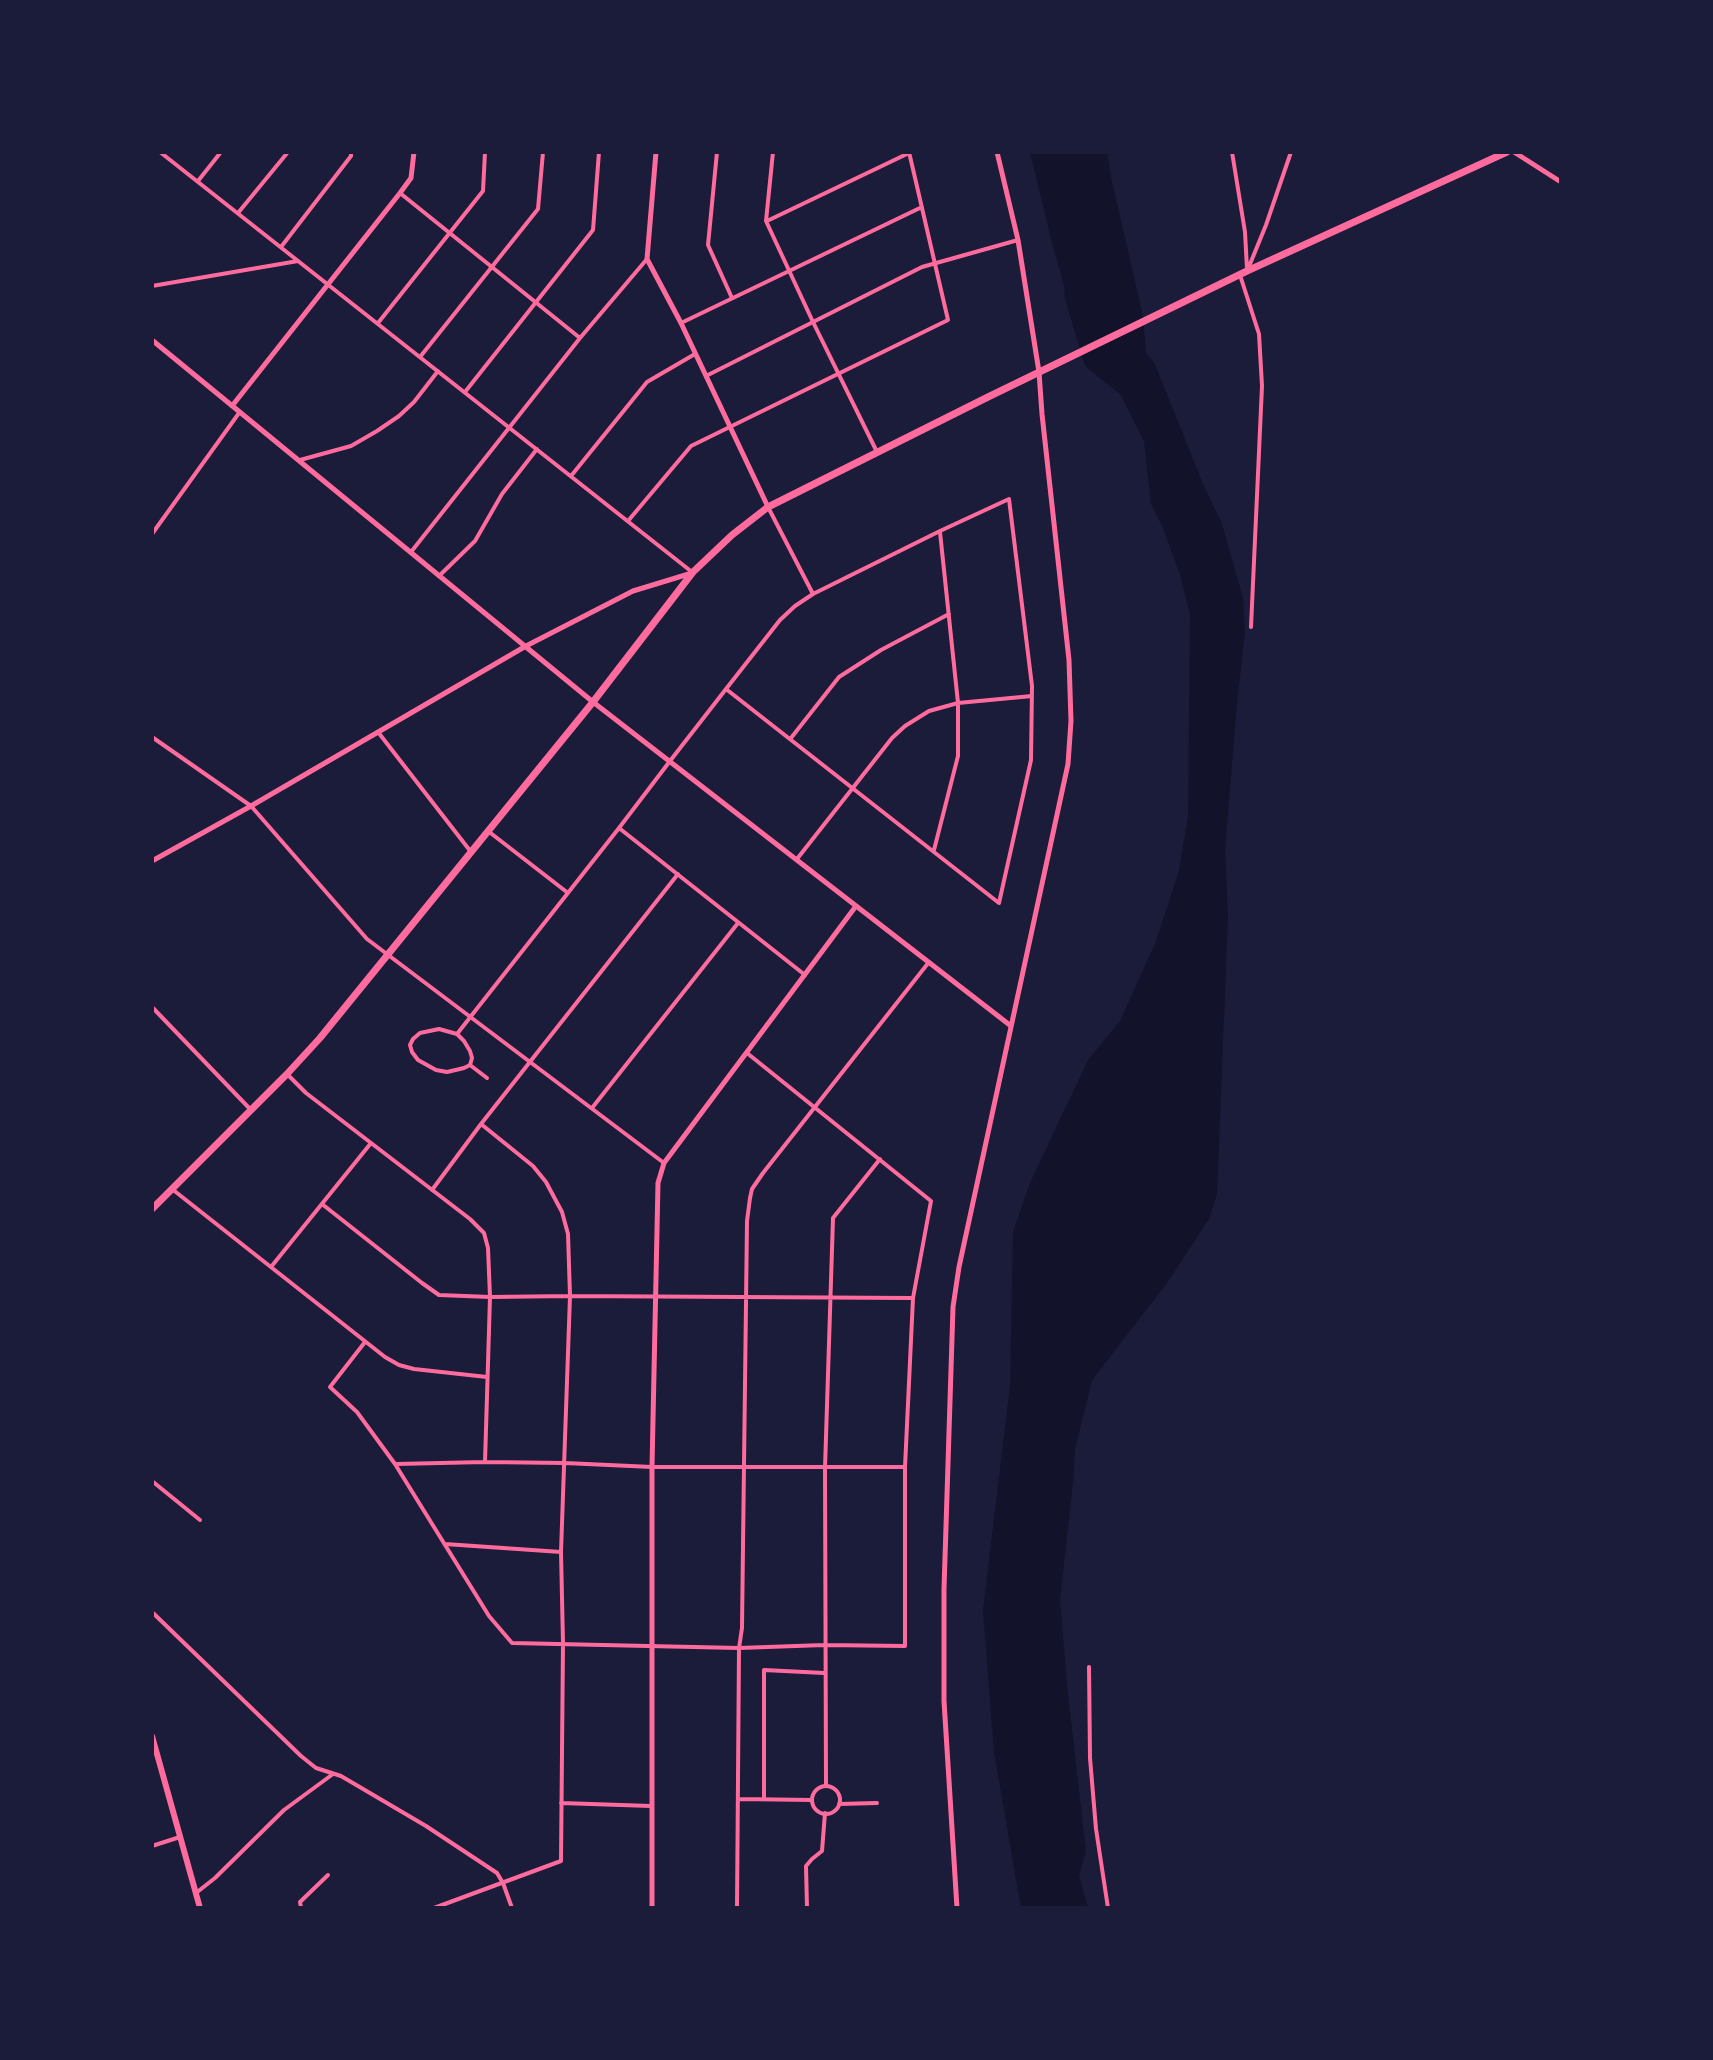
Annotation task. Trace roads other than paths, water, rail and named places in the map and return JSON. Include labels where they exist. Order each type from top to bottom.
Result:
[{"type":"main road","points":[[152,1209],[320,1038],[593,702],[693,572],[732,535],[768,507],[877,452],[1240,274],[1507,152]]},
{"type":"main road","points":[[152,1736],[200,1908]]},
{"type":"street","points":[[160,152],[693,572]]},
{"type":"street","points":[[198,181],[221,152]]},
{"type":"street","points":[[238,213],[288,152]]},
{"type":"street","points":[[281,247],[351,152]]},
{"type":"street","points":[[232,406],[411,178],[414,152]]},
{"type":"street","points":[[378,323],[483,191],[485,152]]},
{"type":"street","points":[[420,357],[538,209],[543,152]]},
{"type":"street","points":[[465,392],[593,230],[599,152]]},
{"type":"street","points":[[656,152],[647,259],[813,594]]},
{"type":"street","points":[[717,152],[708,245],[732,298]]},
{"type":"street","points":[[773,152],[766,221],[877,452]]},
{"type":"street","points":[[628,521],[691,446],[948,320],[909,152],[766,221]]},
{"type":"street","points":[[957,1908],[944,1673],[953,1307],[959,1267],[1068,764],[1071,721],[1069,660],[1039,372],[1018,240],[997,152]]},
{"type":"street","points":[[1232,152],[1245,232],[1240,274],[1259,334],[1262,386],[1251,627]]},
{"type":"street","points":[[1240,274],[1266,225],[1291,152]]},
{"type":"street","points":[[1514,152],[1561,182]]},
{"type":"street","points":[[400,193],[580,338]]},
{"type":"street","points":[[681,323],[922,207]]},
{"type":"street","points":[[706,376],[922,267],[1018,240]]},
{"type":"street","points":[[411,552],[580,338],[647,259]]},
{"type":"street","points":[[152,286],[298,261]]},
{"type":"street","points":[[152,340],[593,702],[1011,1026]]},
{"type":"street","points":[[571,476],[647,382],[695,354]]},
{"type":"street","points":[[299,461],[351,446],[377,431],[414,402],[438,371]]},
{"type":"street","points":[[152,534],[239,412]]},
{"type":"street","points":[[439,576],[475,541],[502,494],[537,449]]},
{"type":"street","points":[[457,1034],[619,828],[670,761],[726,689],[780,620],[813,594],[1009,499],[1032,696],[1031,760],[999,903],[726,689]]},
{"type":"street","points":[[934,850],[958,756],[958,703],[940,531]]},
{"type":"street","points":[[152,861],[526,646],[633,591],[693,572]]},
{"type":"street","points":[[791,738],[839,677],[881,650],[949,614]]},
{"type":"street","points":[[797,859],[892,738],[905,726],[929,711],[958,703],[1032,696]]},
{"type":"street","points":[[378,732],[471,852]]},
{"type":"street","points":[[152,737],[251,806],[367,939],[664,1163]]},
{"type":"street","points":[[619,828],[805,975]]},
{"type":"street","points":[[488,831],[568,893]]},
{"type":"street","points":[[432,1190],[678,874]]},
{"type":"street","points":[[652,1908],[652,1467],[658,1183],[664,1163],[856,906]]},
{"type":"street","points":[[592,1108],[738,923]]},
{"type":"street","points":[[737,1908],[747,1221],[752,1189],[929,962]]},
{"type":"street","points":[[152,1007],[251,1110]]},
{"type":"street","points":[[430,1030],[457,1034],[470,1051],[470,1065],[447,1072],[418,1060],[410,1045],[420,1033],[430,1030]]},
{"type":"street","points":[[365,1342],[330,1387],[357,1412],[395,1464],[489,1616],[512,1643],[739,1648],[905,1646],[905,1467],[913,1298],[931,1201],[746,1053]]},
{"type":"street","points":[[470,1065],[487,1078]]},
{"type":"street","points":[[287,1074],[306,1093],[484,1233],[488,1248],[490,1297],[485,1462]]},
{"type":"street","points":[[434,1908],[561,1861],[561,1552],[570,1296],[568,1234],[562,1212],[546,1182],[533,1166],[481,1124]]},
{"type":"street","points":[[271,1267],[371,1143]]},
{"type":"street","points":[[826,1786],[825,1468],[833,1218],[880,1159]]},
{"type":"street","points":[[172,1189],[385,1357],[414,1369],[487,1377]]},
{"type":"street","points":[[322,1204],[439,1295],[913,1298]]},
{"type":"street","points":[[395,1464],[485,1462],[652,1467],[905,1467]]},
{"type":"street","points":[[152,1481],[200,1520]]},
{"type":"street","points":[[445,1544],[561,1552]]},
{"type":"street","points":[[152,1612],[316,1768],[341,1776],[426,1826],[497,1873],[512,1908]]},
{"type":"street","points":[[1089,1667],[1090,1758],[1096,1829],[1108,1908]]},
{"type":"street","points":[[764,1799],[764,1670],[824,1673]]},
{"type":"street","points":[[196,1894],[284,1810],[333,1774]]},
{"type":"street","points":[[839,1804],[837,1792],[826,1786],[817,1789],[812,1800],[814,1808],[825,1813],[833,1811],[839,1804],[877,1803]]},
{"type":"street","points":[[739,1799],[812,1800]]},
{"type":"street","points":[[561,1803],[651,1806]]},
{"type":"street","points":[[807,1908],[806,1866],[822,1851],[825,1813]]},
{"type":"street","points":[[152,1846],[180,1837]]},
{"type":"street","points":[[301,1908],[300,1902],[328,1875]]}]
